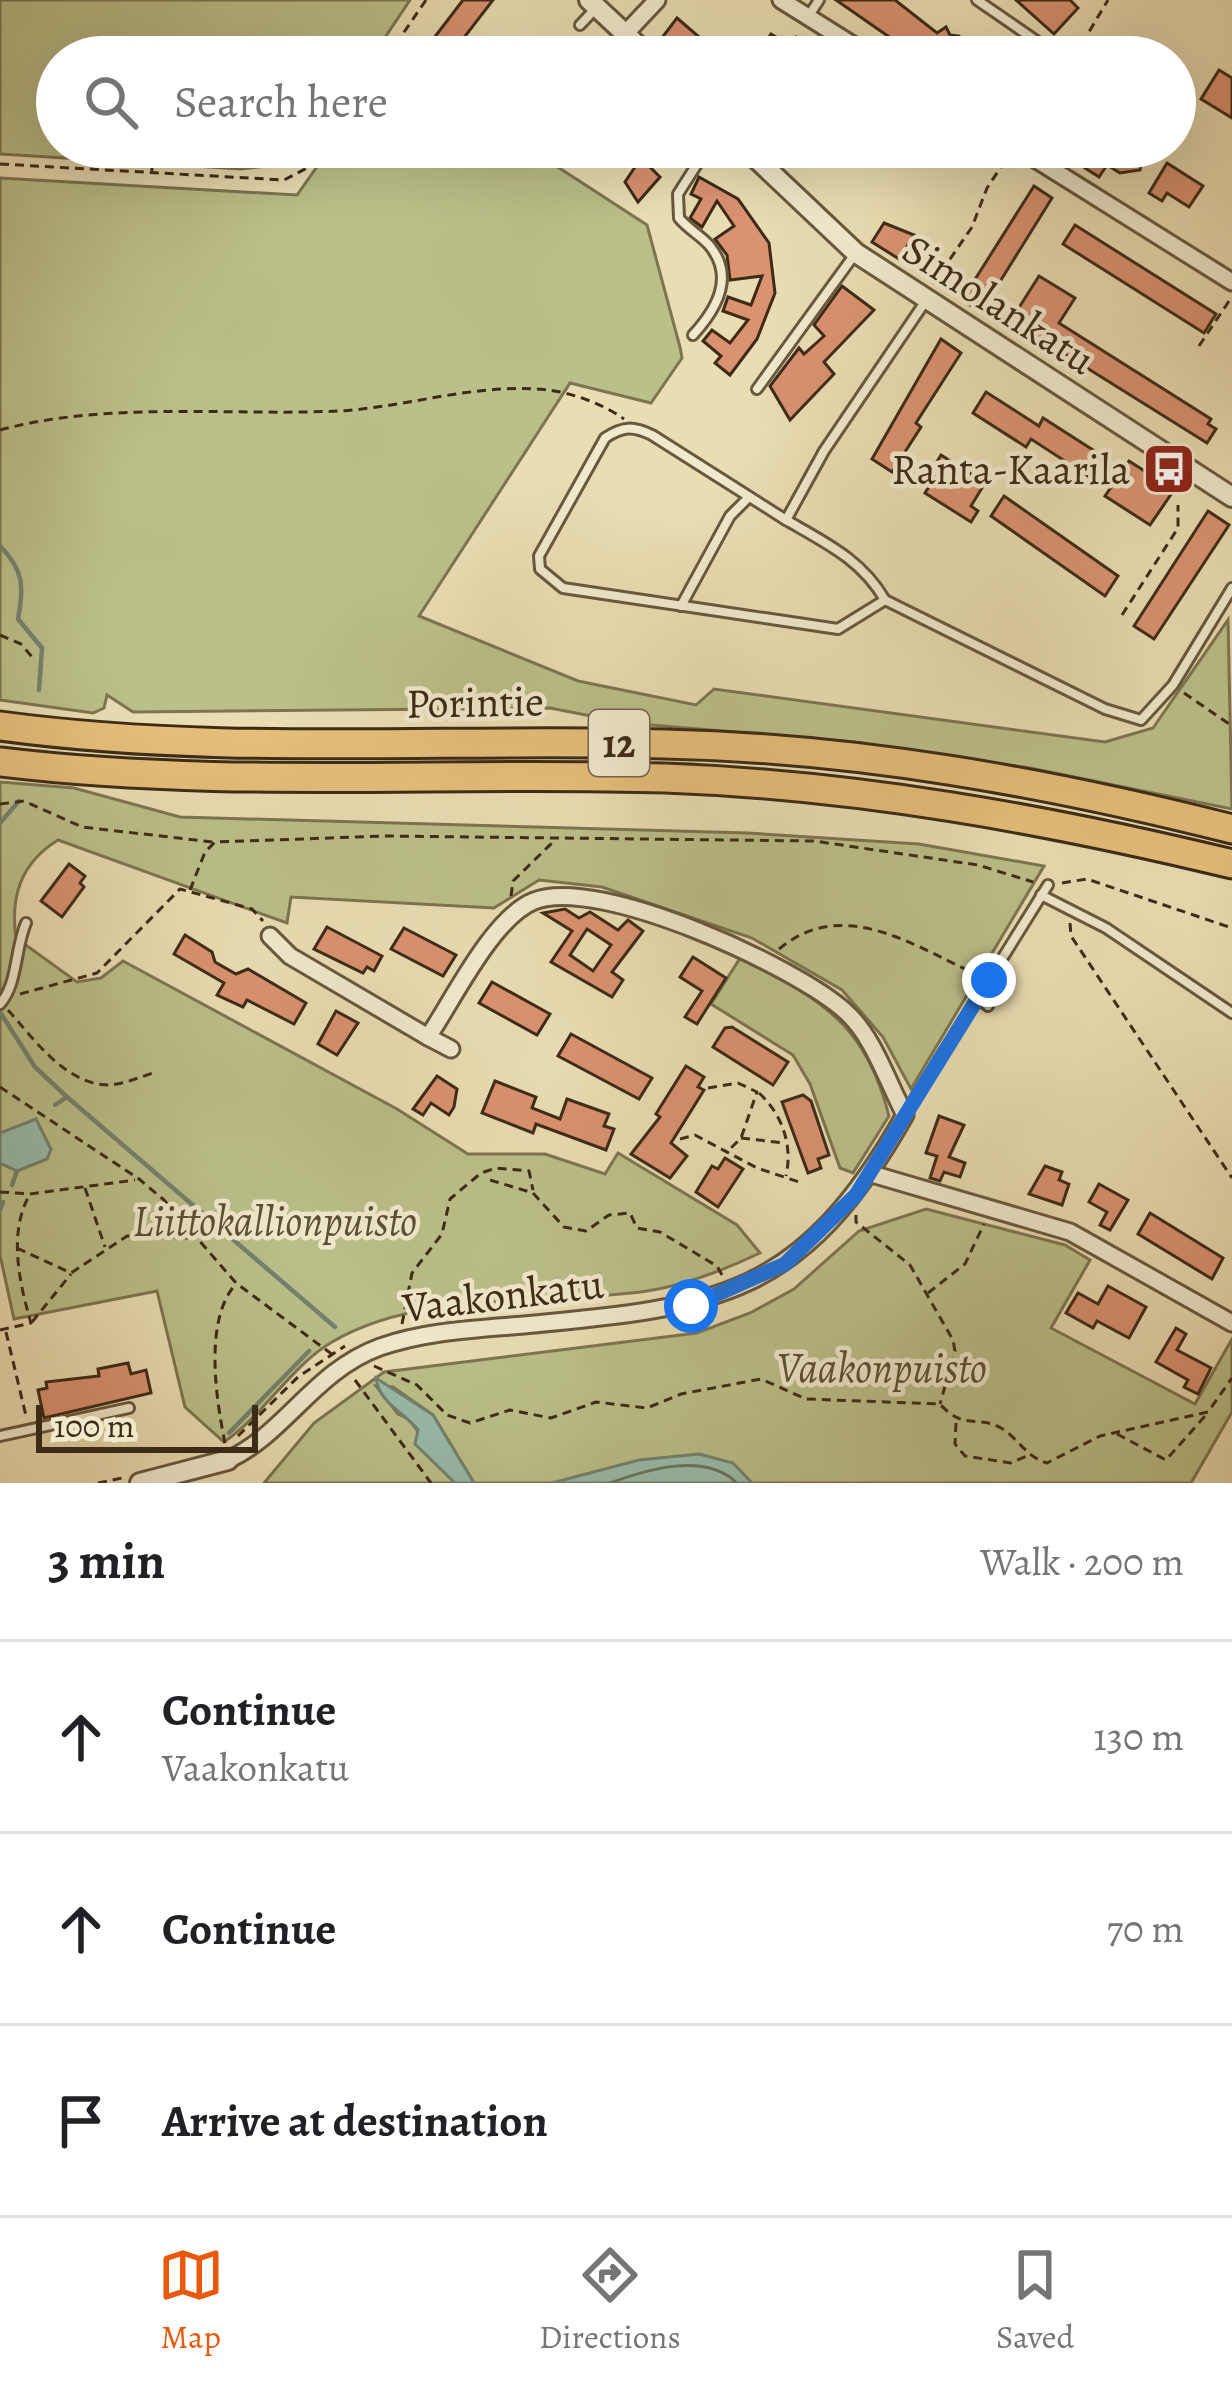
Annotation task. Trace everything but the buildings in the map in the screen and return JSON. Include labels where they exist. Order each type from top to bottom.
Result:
[{"type":"highway","name":"Porintie","points":[[0,727],[167,743],[772,748],[979,773],[1232,829]]},
{"type":"highway","name":"Porintie","points":[[0,762],[236,779],[664,778],[765,784],[981,811],[1232,864]]},
{"type":"street","points":[[593,4],[626,34],[657,0]]},
{"type":"street","points":[[781,0],[838,36]]},
{"type":"street","name":"Simolankatu","points":[[766,168],[856,253],[1232,497]]},
{"type":"street","points":[[1049,168],[1232,282]]},
{"type":"street","points":[[428,1037],[515,911],[555,896],[623,905],[766,963],[850,1014],[905,1114]]},
{"type":"street","points":[[270,936],[290,956],[452,1049]]},
{"type":"street","name":"Vaakonkatu","points":[[140,1483],[245,1452],[344,1365],[364,1354],[448,1331],[656,1313],[735,1290],[785,1264],[856,1195],[905,1114]]},
{"type":"street","points":[[872,1174],[1070,1232],[1232,1323]]},
{"type":"lane","points":[[808,17],[819,0]]},
{"type":"lane","points":[[977,0],[1029,36]]},
{"type":"lane","points":[[580,25],[593,4]]},
{"type":"lane","points":[[693,335],[714,312],[722,275],[706,241],[679,218],[678,194],[695,168]]},
{"type":"lane","points":[[757,389],[856,253]]},
{"type":"lane","points":[[786,520],[824,451],[924,299]]},
{"type":"lane","points":[[885,601],[838,629],[563,588],[540,569],[539,556],[605,438],[634,426],[850,557],[871,576],[885,601],[1105,709],[1141,720],[1173,685],[1232,588]]},
{"type":"lane","points":[[681,606],[730,516],[748,499]]},
{"type":"lane","points":[[905,1114],[1045,890],[1232,1013]]},
{"type":"lane","points":[[3,1001],[26,923]]},
{"type":"lane","points":[[977,998],[988,1006]]},
{"type":"lane","points":[[0,1436],[128,1408]]},
{"type":"path","points":[[401,36],[426,0]]},
{"type":"path","points":[[1087,36],[1108,0]]},
{"type":"path","points":[[0,164],[36,166]]},
{"type":"path","points":[[68,168],[284,180],[307,168]]},
{"type":"path","points":[[152,168],[152,173]]},
{"type":"path","points":[[924,299],[973,226],[986,188],[1000,168]]},
{"type":"path","points":[[1198,346],[1232,296]]},
{"type":"path","points":[[0,430],[139,415],[343,410],[492,387],[554,390],[597,403],[634,426]]},
{"type":"path","points":[[1122,615],[1178,528],[1178,505]]},
{"type":"path","points":[[0,635],[21,644],[32,657]]},
{"type":"path","points":[[1173,685],[1232,726]]},
{"type":"path","points":[[0,804],[24,801],[82,826],[215,842],[556,839],[882,848],[1003,870],[1045,890],[1087,879],[1232,928]]},
{"type":"path","points":[[515,911],[513,881],[556,839]]},
{"type":"path","points":[[190,890],[205,852],[215,842]]},
{"type":"path","points":[[156,1072],[109,1085],[80,1077],[62,1067],[3,1001],[98,973],[134,940],[169,896],[190,890],[252,909],[270,936]]},
{"type":"path","points":[[1073,911],[1071,936],[1232,1178]]},
{"type":"path","points":[[766,963],[803,931],[842,922],[879,932],[989,980]]},
{"type":"path","points":[[708,1088],[738,1083],[758,1092],[776,1113],[787,1143],[786,1178]]},
{"type":"path","points":[[0,1088],[139,1179],[236,1283],[332,1354],[298,1377],[226,1454]]},
{"type":"path","points":[[728,1150],[741,1138],[758,1092]]},
{"type":"path","points":[[680,1139],[695,1135],[799,1182]]},
{"type":"path","points":[[741,1138],[787,1143]]},
{"type":"path","points":[[402,1325],[412,1274],[442,1234],[450,1199],[496,1168],[529,1171],[533,1193]]},
{"type":"path","points":[[0,1192],[30,1194],[139,1179]]},
{"type":"path","points":[[490,1180],[533,1193],[564,1227],[586,1231],[609,1215],[630,1213],[637,1228],[660,1232],[717,1266],[735,1290]]},
{"type":"path","points":[[85,1185],[106,1248]]},
{"type":"path","points":[[30,1194],[20,1211],[17,1248],[31,1323]]},
{"type":"path","points":[[856,1195],[856,1222],[910,1265],[955,1351],[940,1404]]},
{"type":"path","points":[[927,1294],[975,1252],[989,1207]]},
{"type":"path","points":[[29,1430],[3,1329],[31,1323],[71,1273],[127,1236],[195,1238]]},
{"type":"path","points":[[17,1248],[71,1273]]},
{"type":"path","points":[[226,1454],[213,1379],[223,1301],[236,1283]]},
{"type":"path","points":[[364,1354],[388,1375],[418,1385],[447,1415],[470,1423],[510,1410],[551,1418],[596,1402],[647,1408],[681,1394],[761,1379],[806,1399],[940,1404],[956,1420],[997,1425],[1040,1462],[1056,1462],[1075,1445],[1208,1412]]},
{"type":"path","points":[[344,1365],[431,1483]]},
{"type":"path","points":[[1115,1432],[1166,1460],[1232,1378]]},
{"type":"path","points":[[956,1420],[955,1444],[965,1456],[1011,1462],[1030,1454]]},
{"type":"green space","points":[[0,0],[410,0],[386,36],[36,36],[36,156],[0,154]]},
{"type":"green space","points":[[316,168],[559,168],[647,225],[682,358],[651,403],[570,383],[419,616],[578,681],[696,705],[714,689],[1105,742],[1153,728],[1228,620],[1232,809],[1030,768],[854,742],[627,723],[550,708],[133,712],[107,695],[104,708],[93,713],[0,700],[0,178],[297,195]]},
{"type":"green space","name":"Liittokallionpuisto","points":[[0,782],[74,788],[180,817],[748,833],[919,844],[1044,866],[911,1089],[883,1037],[842,990],[752,938],[602,887],[539,880],[494,908],[291,897],[287,923],[58,840],[45,849],[21,882],[15,908],[16,938],[77,982],[101,978],[123,961],[397,1109],[468,1154],[545,1154],[605,1174],[618,1153],[737,1225],[760,1253],[662,1288],[445,1307],[368,1325],[317,1352],[224,1442],[185,1407],[157,1291],[14,1319],[0,1255]]},
{"type":"green space","points":[[742,955],[816,1001],[852,1035],[867,1057],[889,1116],[853,1173],[840,1168],[810,1084],[793,1055],[711,1004]]},
{"type":"green space","name":"Vaakonpuisto","points":[[926,1209],[1065,1245],[1090,1260],[1051,1328],[1195,1404],[1232,1339],[1232,1412],[1191,1483],[474,1483],[433,1415],[393,1387],[376,1386],[398,1414],[409,1419],[455,1483],[264,1483],[314,1423],[384,1372],[697,1333],[750,1313],[794,1289],[859,1231]]},
{"type":"water","points":[[36,1119],[51,1149],[47,1159],[17,1171],[0,1163],[0,1133]]},
{"type":"water","points":[[376,1378],[433,1415],[474,1483],[455,1483],[415,1444],[418,1430],[387,1401]]},
{"type":"water","points":[[699,1454],[733,1463],[752,1483],[552,1483],[639,1460]]},
{"type":"waterway","points":[[0,546],[20,580],[18,619],[42,648],[39,690]]},
{"type":"waterway","points":[[0,823],[19,801]]},
{"type":"waterway","points":[[0,1012],[35,1067],[335,1327]]},
{"type":"waterway","points":[[55,1105],[67,1097]]},
{"type":"waterway","points":[[12,1185],[17,1171]]},
{"type":"waterway","points":[[0,1209],[3,1202]]},
{"type":"waterway","points":[[229,1433],[309,1351]]},
{"type":"place","name":"Ranta-Kaarila","points":[[1169,469]]},
{"type":"route","points":[[691,1306],[758,1280],[817,1238],[872,1174],[989,980]]}]
